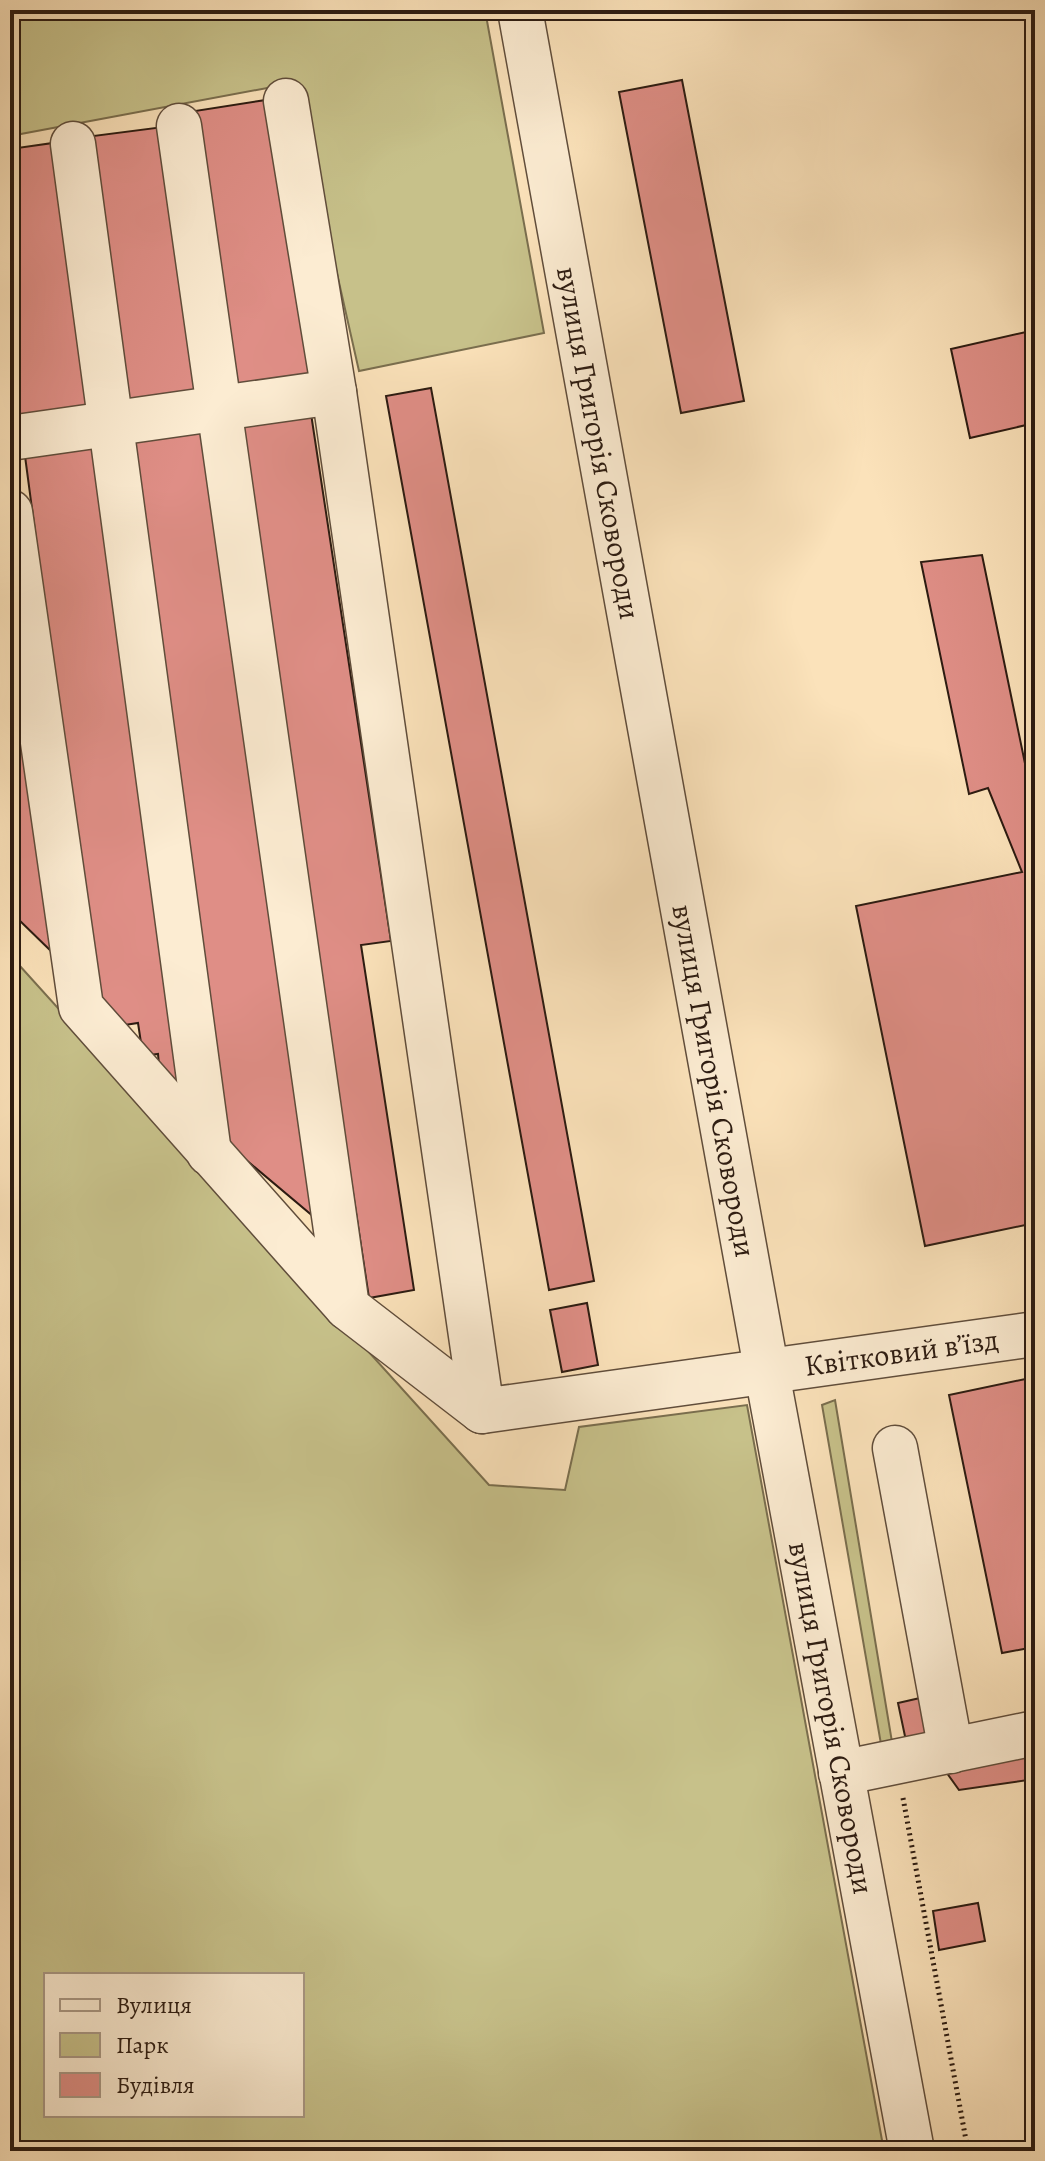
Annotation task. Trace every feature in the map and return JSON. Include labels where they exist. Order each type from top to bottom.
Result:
[{"type":"street","name":"вулиця Григорія Сковороди","points":[[520,10],[767,1373],[912,2151]]},
{"type":"street","points":[[286,101],[334,392],[482,1411]]},
{"type":"street","points":[[179,126],[347,1307]]},
{"type":"street","points":[[73,144],[209,1153]]},
{"type":"street","points":[[10,438],[219,411],[334,392]]},
{"type":"street","points":[[10,512],[81,1007],[347,1307],[482,1411]]},
{"type":"street","name":"Квітковий в’їзд","points":[[482,1411],[1035,1334]]},
{"type":"street","points":[[895,1448],[951,1751]]},
{"type":"street","points":[[841,1773],[1035,1733]]},
{"type":"path","points":[[896,1762],[968,2151]]},
{"type":"green space","points":[[10,10],[485,10],[544,333],[359,371],[294,83],[10,136]]},
{"type":"green space","points":[[10,955],[489,1485],[565,1490],[579,1427],[747,1405],[884,2151],[10,2151]]},
{"type":"green space","points":[[835,1400],[892,1742],[881,1744],[822,1405]]},
{"type":"building","points":[[682,80],[744,401],[681,413],[619,92]]},
{"type":"building","points":[[266,100],[310,380],[239,391],[195,111]]},
{"type":"building","points":[[163,127],[199,390],[129,400],[93,136]]},
{"type":"building","points":[[53,143],[88,406],[19,415],[10,350],[10,149]]},
{"type":"building","points":[[1035,330],[1035,423],[970,438],[951,349]]},
{"type":"building","points":[[431,388],[594,1281],[549,1290],[386,396]]},
{"type":"building","points":[[310,407],[391,941],[361,945],[414,1290],[369,1298],[235,418]]},
{"type":"building","points":[[203,422],[314,1217],[227,1144],[129,433]]},
{"type":"building","points":[[92,447],[183,1087],[161,1088],[158,1054],[143,1056],[138,1023],[112,1027],[96,992],[25,456]]},
{"type":"building","points":[[982,555],[1028,778],[1035,796],[1035,1223],[925,1246],[856,906],[1022,872],[988,788],[969,794],[921,562]]},
{"type":"building","points":[[10,619],[55,955],[16,917],[10,869]]},
{"type":"building","points":[[587,1303],[598,1365],[562,1372],[550,1310]]},
{"type":"building","points":[[1035,1377],[1035,1678],[1029,1648],[1002,1653],[949,1395]]},
{"type":"building","points":[[920,1698],[928,1736],[906,1741],[898,1703]]},
{"type":"building","points":[[1035,1749],[1035,1779],[959,1790],[939,1762]]},
{"type":"building","points":[[978,1903],[985,1941],[939,1950],[933,1911]]}]
